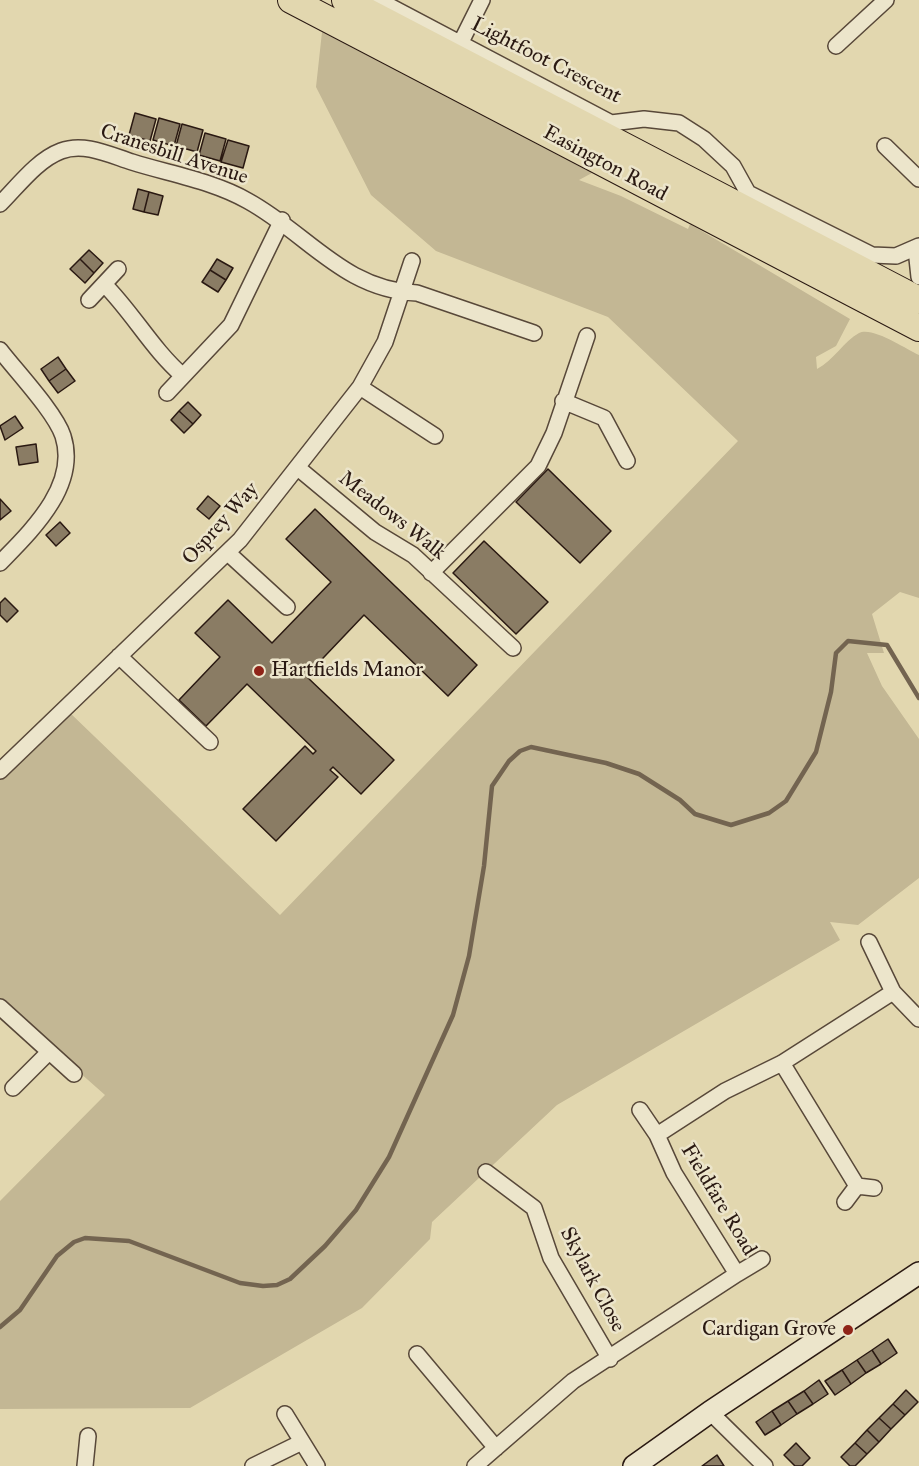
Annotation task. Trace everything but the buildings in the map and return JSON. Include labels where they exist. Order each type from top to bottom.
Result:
[{"type":"highway","name":"Easington Road","points":[[291,0],[919,328]]},
{"type":"highway","name":"Easington Road","points":[[345,0],[919,300]]},
{"type":"street","name":"Lightfoot Crescent","points":[[378,0],[611,123],[644,119],[679,123],[704,139],[734,166],[748,193],[872,255],[896,256],[917,248],[919,277]]},
{"type":"street","points":[[461,42],[482,0]]},
{"type":"street","points":[[836,46],[886,0]]},
{"type":"street","points":[[885,146],[919,179]]},
{"type":"street","name":"Cranesbill Avenue","points":[[0,204],[42,162],[62,150],[88,148],[246,199],[282,220],[348,274],[367,283],[402,292],[417,293],[534,333]]},
{"type":"street","points":[[167,393],[231,325],[282,220]]},
{"type":"street","name":"Osprey Way","points":[[0,771],[228,553],[298,468],[360,387],[385,342],[412,261]]},
{"type":"street","points":[[89,300],[118,269]]},
{"type":"street","points":[[104,284],[124,304],[157,351],[183,376]]},
{"type":"street","points":[[431,573],[538,466],[554,433],[587,336]]},
{"type":"street","points":[[0,350],[51,416],[63,436],[65,470],[55,497],[27,535],[0,563]]},
{"type":"street","points":[[360,387],[435,436]]},
{"type":"street","points":[[563,401],[604,418],[627,461]]},
{"type":"street","name":"Meadows Walk","points":[[298,468],[375,532],[413,555],[513,648]]},
{"type":"street","points":[[228,553],[287,607]]},
{"type":"street","points":[[118,656],[210,742]]},
{"type":"street","points":[[869,942],[893,992],[919,1019]]},
{"type":"street","name":"Fieldfare Road","points":[[475,1466],[573,1381],[738,1274],[674,1173],[657,1135],[725,1091],[782,1063],[893,992]]},
{"type":"street","points":[[0,1007],[74,1074]]},
{"type":"street","points":[[13,1088],[49,1052]]},
{"type":"street","points":[[782,1063],[857,1186]]},
{"type":"street","points":[[640,1110],[657,1135]]},
{"type":"street","name":"Skylark Close","points":[[486,1172],[534,1209],[551,1258],[610,1359]]},
{"type":"street","points":[[857,1186],[874,1188]]},
{"type":"street","points":[[845,1202],[857,1186]]},
{"type":"street","points":[[738,1274],[762,1259]]},
{"type":"street","points":[[634,1466],[710,1412],[919,1273]]},
{"type":"street","points":[[417,1353],[496,1448]]},
{"type":"street","points":[[710,1412],[765,1466]]},
{"type":"street","points":[[285,1414],[317,1466]]},
{"type":"street","points":[[85,1466],[88,1436]]},
{"type":"street","points":[[253,1466],[302,1442]]},
{"type":"shaded area","points":[[322,32],[592,173],[579,180],[621,196],[688,229],[690,224],[850,319],[836,346],[816,357],[817,369],[829,361],[854,336],[865,332],[880,335],[919,355],[919,598],[900,592],[872,614],[884,653],[867,653],[882,686],[919,739],[919,878],[858,925],[830,922],[840,940],[557,1105],[432,1222],[430,1239],[362,1308],[190,1408],[0,1409],[0,1201],[105,1095],[0,1002],[0,777],[68,711],[280,915],[738,441],[608,317],[436,251],[371,195],[316,87]]},
{"type":"waterway","points":[[0,1327],[20,1310],[57,1256],[74,1242],[85,1238],[129,1241],[240,1283],[263,1286],[277,1285],[290,1279],[325,1246],[356,1210],[389,1157],[453,1015],[469,956],[484,866],[492,786],[509,761],[520,751],[531,747],[606,763],[639,774],[680,800],[695,814],[731,825],[769,813],[786,801],[816,752],[831,692],[836,653],[848,641],[887,645],[919,698]]},
{"type":"place","name":"Hartfields Manor","points":[[259,671]]},
{"type":"place","name":"Cardigan Grove","points":[[848,1330]]}]
